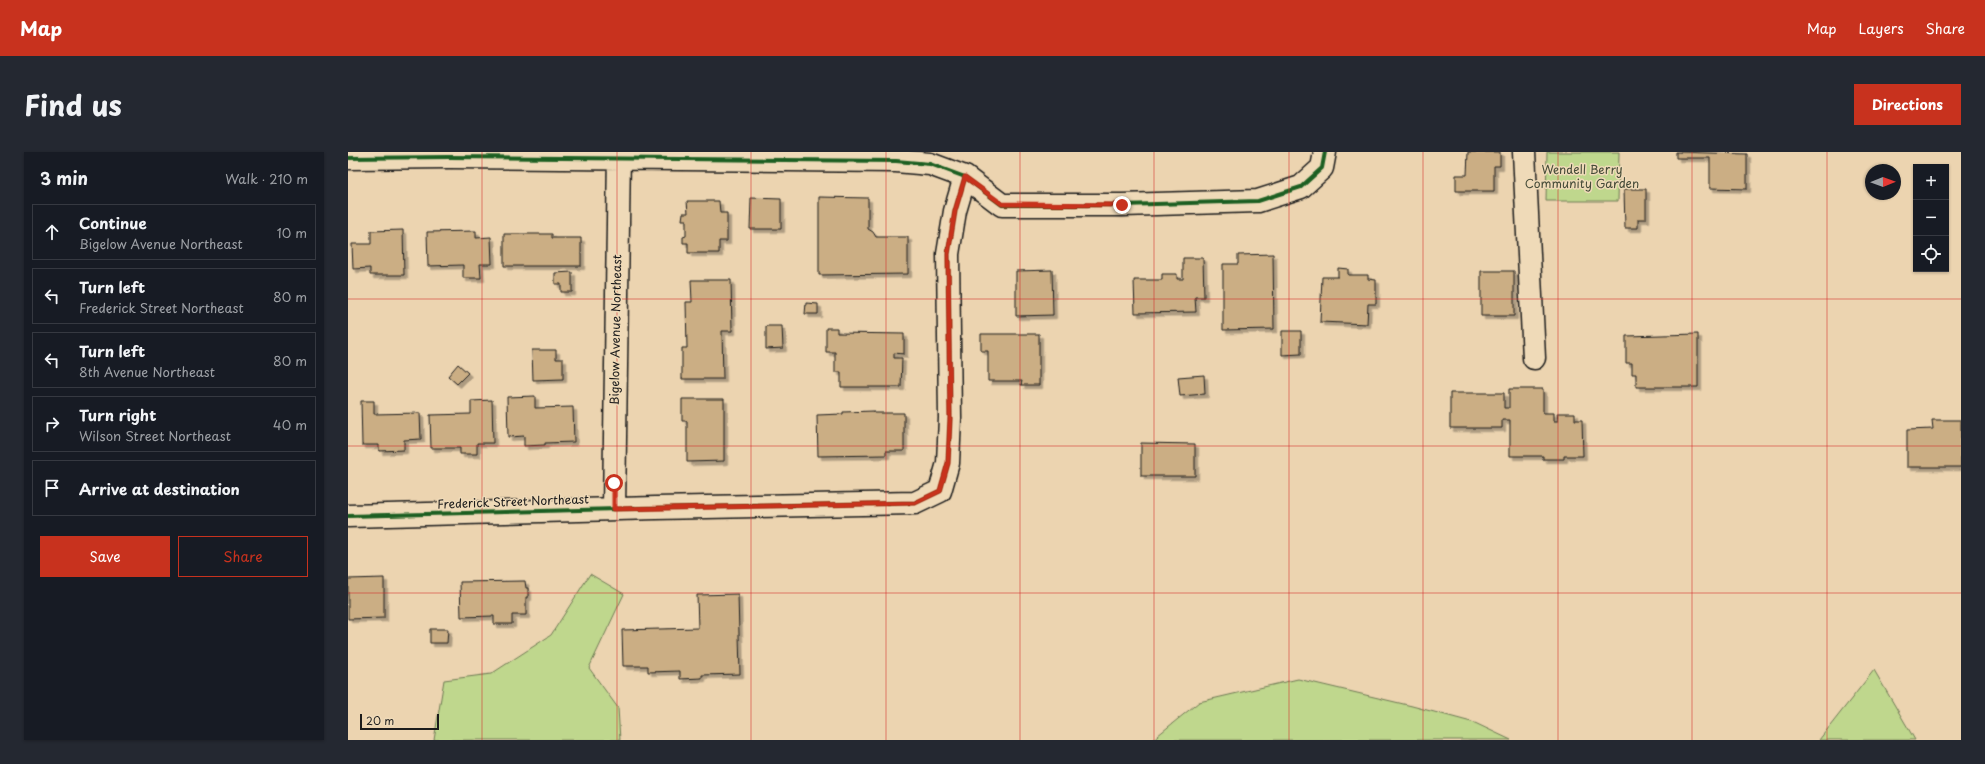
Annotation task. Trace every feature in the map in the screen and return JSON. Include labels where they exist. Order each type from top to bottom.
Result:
[{"type":"street","points":[[348,158],[448,154],[585,159],[619,155],[896,161],[930,164],[965,177],[1002,204],[1122,205],[1258,201],[1301,187],[1322,168],[1325,152]]},
{"type":"street","points":[[1524,152],[1534,358]]},
{"type":"street","name":"Bigelow Avenue Northeast","points":[[614,509],[619,155]]},
{"type":"street","name":"Frederick Street Northeast","points":[[348,516],[915,503],[940,491],[948,463],[950,418],[948,254],[955,211],[965,177]]},
{"type":"green space","name":"Wendell Berry Community Garden","points":[[1547,152],[1619,152],[1618,201],[1546,201]]},
{"type":"green space","points":[[590,574],[624,594],[589,668],[618,708],[620,740],[434,740],[444,680],[491,674],[551,635]]},
{"type":"green space","points":[[1874,670],[1915,740],[1819,740]]},
{"type":"green space","points":[[1298,679],[1412,706],[1475,723],[1511,740],[1152,740],[1199,702]]},
{"type":"building","points":[[1468,152],[1500,152],[1500,166],[1494,166],[1494,191],[1456,191],[1456,175],[1467,175]]},
{"type":"building","points":[[1676,152],[1747,154],[1747,189],[1710,188],[1710,158],[1676,158]]},
{"type":"building","points":[[1624,189],[1646,189],[1646,219],[1638,219],[1638,228],[1625,228]]},
{"type":"building","points":[[819,197],[868,198],[868,229],[873,232],[876,237],[908,237],[908,274],[819,275]]},
{"type":"building","points":[[751,198],[781,199],[781,229],[750,229]]},
{"type":"building","points":[[687,201],[719,201],[720,213],[727,213],[727,241],[719,241],[719,253],[688,253],[688,243],[683,243],[683,237],[686,236],[686,220],[682,220],[683,213],[688,213]]},
{"type":"building","points":[[403,230],[404,275],[370,275],[370,268],[353,269],[352,244],[371,244],[371,231]]},
{"type":"building","points":[[476,231],[476,238],[491,237],[492,264],[480,264],[481,278],[463,278],[463,265],[428,266],[427,232]]},
{"type":"building","points":[[504,234],[552,234],[552,238],[581,238],[581,266],[504,266]]},
{"type":"building","points":[[1273,254],[1274,329],[1223,330],[1223,264],[1238,264],[1238,255]]},
{"type":"building","points":[[1183,258],[1203,258],[1204,297],[1195,297],[1196,312],[1135,313],[1134,280],[1162,280],[1162,274],[1177,274],[1177,279],[1183,279]]},
{"type":"building","points":[[1338,268],[1348,269],[1348,275],[1368,275],[1368,279],[1376,280],[1376,304],[1368,304],[1367,324],[1320,322],[1322,277],[1338,277]]},
{"type":"building","points":[[1052,270],[1053,315],[1016,316],[1016,271]]},
{"type":"building","points":[[1481,271],[1514,271],[1514,316],[1481,316]]},
{"type":"building","points":[[572,272],[572,292],[561,292],[561,284],[555,284],[555,273]]},
{"type":"building","points":[[691,280],[731,280],[732,331],[722,331],[723,379],[682,379],[682,348],[687,348],[686,302],[692,302]]},
{"type":"building","points":[[806,303],[818,304],[818,314],[805,314]]},
{"type":"building","points":[[766,326],[782,326],[783,348],[766,349]]},
{"type":"building","points":[[826,328],[837,328],[837,333],[904,334],[904,354],[894,353],[894,358],[902,358],[901,387],[841,387],[841,372],[835,372],[835,352],[826,352]]},
{"type":"building","points":[[1282,331],[1301,331],[1301,354],[1282,355]]},
{"type":"building","points":[[981,334],[1039,334],[1039,385],[1021,385],[1022,381],[988,381],[988,351],[981,351]]},
{"type":"building","points":[[1698,334],[1698,387],[1636,387],[1636,374],[1632,374],[1632,363],[1626,363],[1626,336]]},
{"type":"building","points":[[532,350],[556,350],[556,359],[563,359],[563,379],[533,380]]},
{"type":"building","points":[[458,364],[468,373],[457,384],[448,376]]},
{"type":"building","points":[[1204,375],[1205,394],[1180,396],[1178,377]]},
{"type":"building","points":[[1509,389],[1543,389],[1543,413],[1554,413],[1554,421],[1558,421],[1557,413],[1575,413],[1575,420],[1582,420],[1583,456],[1564,456],[1564,459],[1543,459],[1543,456],[1510,456],[1510,420],[1502,420],[1502,428],[1450,428],[1450,393],[1504,393],[1504,408],[1509,408]]},
{"type":"building","points":[[535,396],[535,408],[573,407],[574,442],[545,443],[545,445],[524,446],[524,436],[508,437],[507,397]]},
{"type":"building","points":[[682,399],[724,399],[724,461],[687,462],[687,421],[682,421]]},
{"type":"building","points":[[492,400],[493,443],[477,443],[477,454],[460,454],[460,448],[431,448],[430,415],[471,414],[471,401]]},
{"type":"building","points":[[361,401],[374,401],[374,414],[420,413],[421,439],[404,440],[404,450],[379,451],[379,445],[362,445]]},
{"type":"building","points":[[874,411],[874,413],[904,413],[904,451],[886,451],[886,455],[818,456],[817,415]]},
{"type":"building","points":[[1932,420],[1961,420],[1961,467],[1907,467],[1907,430],[1933,429]]},
{"type":"building","points":[[1141,443],[1195,444],[1195,476],[1141,476]]},
{"type":"building","points":[[384,578],[384,618],[348,619],[348,579]]},
{"type":"building","points":[[525,581],[526,588],[528,588],[528,597],[526,597],[526,615],[512,615],[512,624],[494,624],[494,616],[461,617],[460,582]]},
{"type":"building","points":[[738,594],[740,674],[702,675],[702,678],[680,679],[680,671],[648,672],[648,666],[623,666],[622,630],[698,628],[697,595]]},
{"type":"building","points":[[430,629],[448,629],[447,643],[430,643]]},
{"type":"cycle path","points":[[348,158],[449,157],[896,161],[930,164],[965,177],[1002,205],[1122,205],[1258,201],[1301,187],[1322,168],[1325,152]]},
{"type":"cycle path","points":[[348,516],[915,503],[940,491],[948,463],[950,418],[948,254],[955,211],[965,177]]},
{"type":"route","points":[[614,483],[614,509],[915,503],[940,491],[948,463],[950,418],[948,254],[955,211],[965,177],[1002,204],[1122,205]]}]
